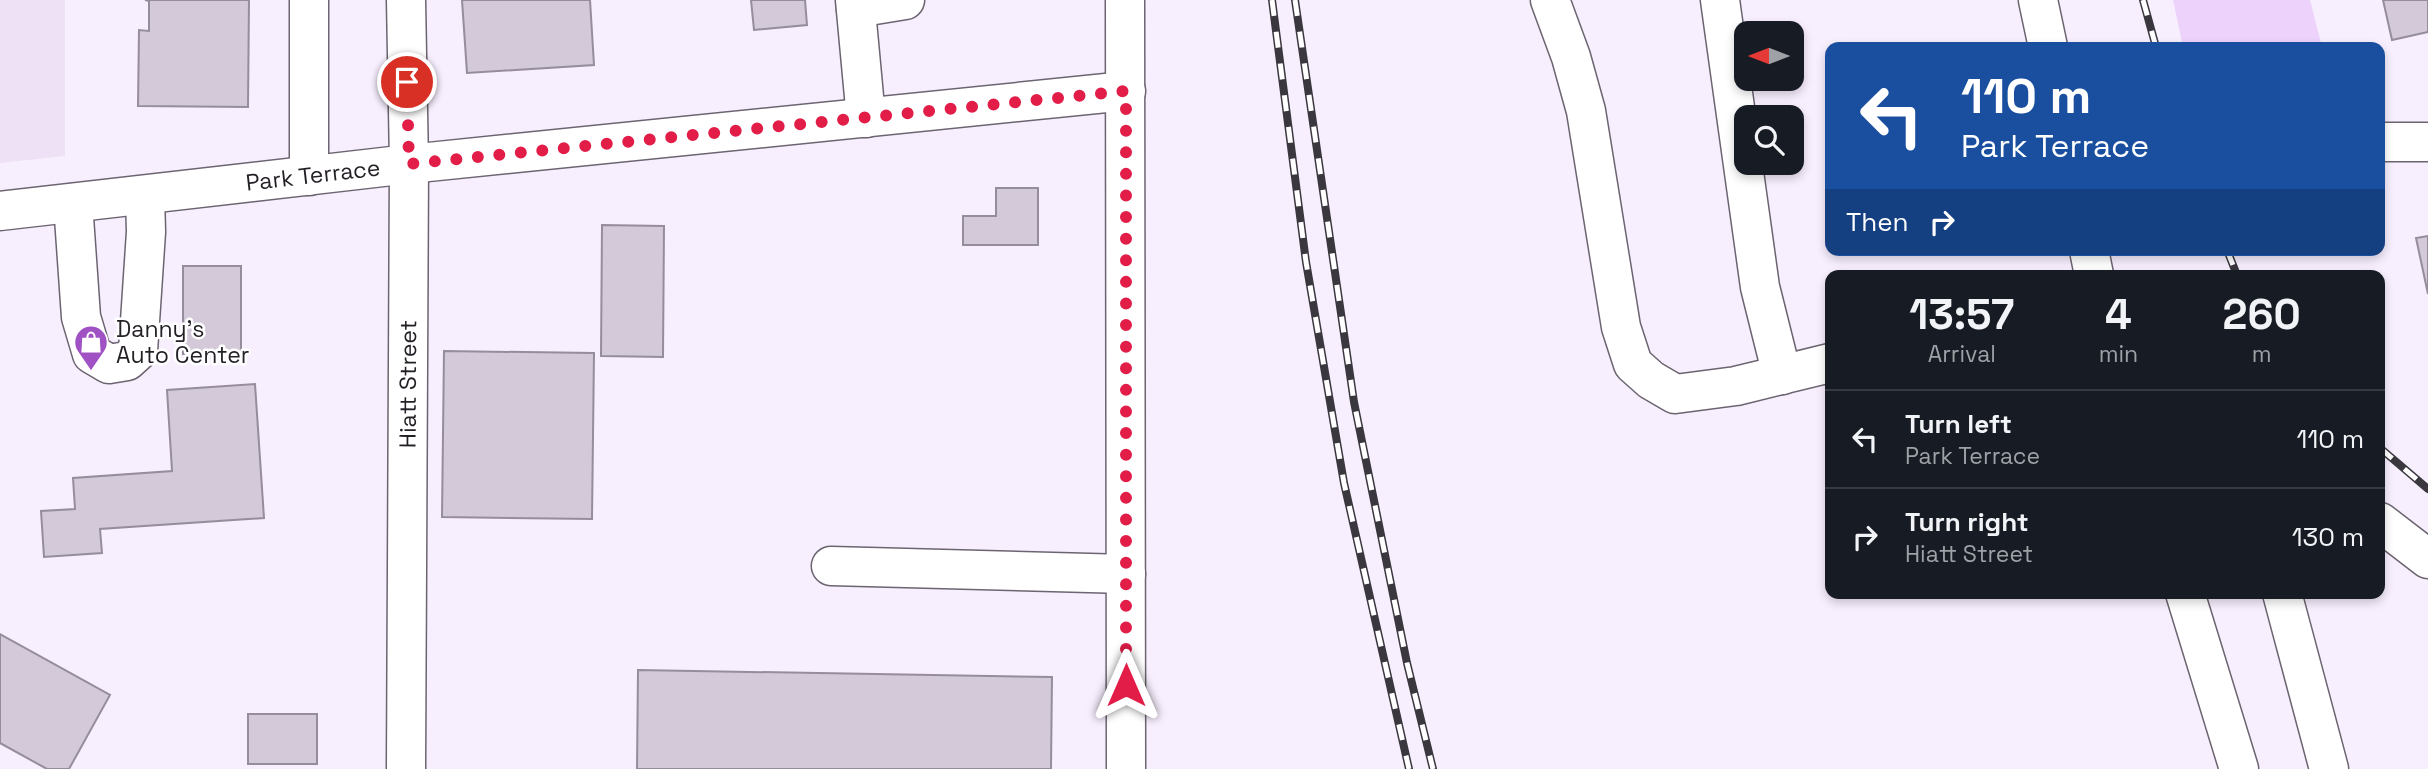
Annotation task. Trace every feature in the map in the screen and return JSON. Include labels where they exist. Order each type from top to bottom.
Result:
[{"type":"street","points":[[309,0],[309,176]]},
{"type":"street","name":"Hiatt Street","points":[[405,769],[409,164],[406,0]]},
{"type":"street","points":[[866,118],[856,4],[905,0]]},
{"type":"street","points":[[1125,0],[1126,769]]},
{"type":"street","points":[[1550,0],[1571,57],[1586,111],[1620,327],[1633,364],[1651,380],[1675,394],[1736,386],[1825,364]]},
{"type":"street","points":[[1720,0],[1760,286],[1782,375]]},
{"type":"street","points":[[2038,0],[2047,42]]},
{"type":"street","name":"Park Terrace","points":[[0,211],[409,164],[1126,91]]},
{"type":"street","points":[[2385,142],[2428,142]]},
{"type":"street","points":[[73,203],[81,317],[92,354],[109,364],[127,360],[138,351],[146,232],[145,194]]},
{"type":"street","points":[[2385,526],[2428,559]]},
{"type":"street","points":[[831,566],[1126,574]]},
{"type":"street","points":[[2187,599],[2239,769]]},
{"type":"street","points":[[2284,599],[2329,769]]},
{"type":"shaded area","points":[[0,0],[65,0],[65,156],[0,163]]},
{"type":"shaded area","points":[[2173,0],[2310,0],[2321,42],[2182,42]]},
{"type":"building","points":[[145,0],[249,0],[248,107],[138,106],[139,30],[149,31],[149,1]]},
{"type":"building","points":[[462,0],[590,0],[594,65],[467,73]]},
{"type":"building","points":[[751,0],[805,0],[807,25],[754,30]]},
{"type":"building","points":[[2383,0],[2428,0],[2428,32],[2392,40]]},
{"type":"building","points":[[996,188],[1038,188],[1038,245],[963,245],[963,216],[996,216]]},
{"type":"building","points":[[602,225],[664,226],[663,357],[601,356]]},
{"type":"building","points":[[2428,236],[2428,294],[2416,238]]},
{"type":"building","points":[[183,266],[241,266],[241,354],[183,354]]},
{"type":"building","points":[[444,351],[594,353],[592,519],[442,517]]},
{"type":"building","points":[[255,384],[264,518],[100,529],[102,553],[44,557],[41,511],[75,509],[73,478],[172,471],[167,390]]},
{"type":"building","points":[[0,634],[110,695],[69,769],[47,769],[0,743]]},
{"type":"building","points":[[638,670],[1052,677],[1051,769],[637,769]]},
{"type":"building","points":[[248,714],[317,714],[317,764],[248,764]]},
{"type":"railway","points":[[1272,0],[1306,262],[1344,483],[1409,769]]},
{"type":"railway","points":[[1295,0],[1354,402],[1407,663],[1433,769]]},
{"type":"railway","points":[[2143,0],[2155,42]]},
{"type":"railway","points":[[2229,256],[2235,270]]},
{"type":"railway","points":[[2385,452],[2428,489]]},
{"type":"place","name":"Danny's Auto Center","points":[[91,372]]},
{"type":"route","points":[[407,82],[409,164],[1126,91],[1126,685]]}]
